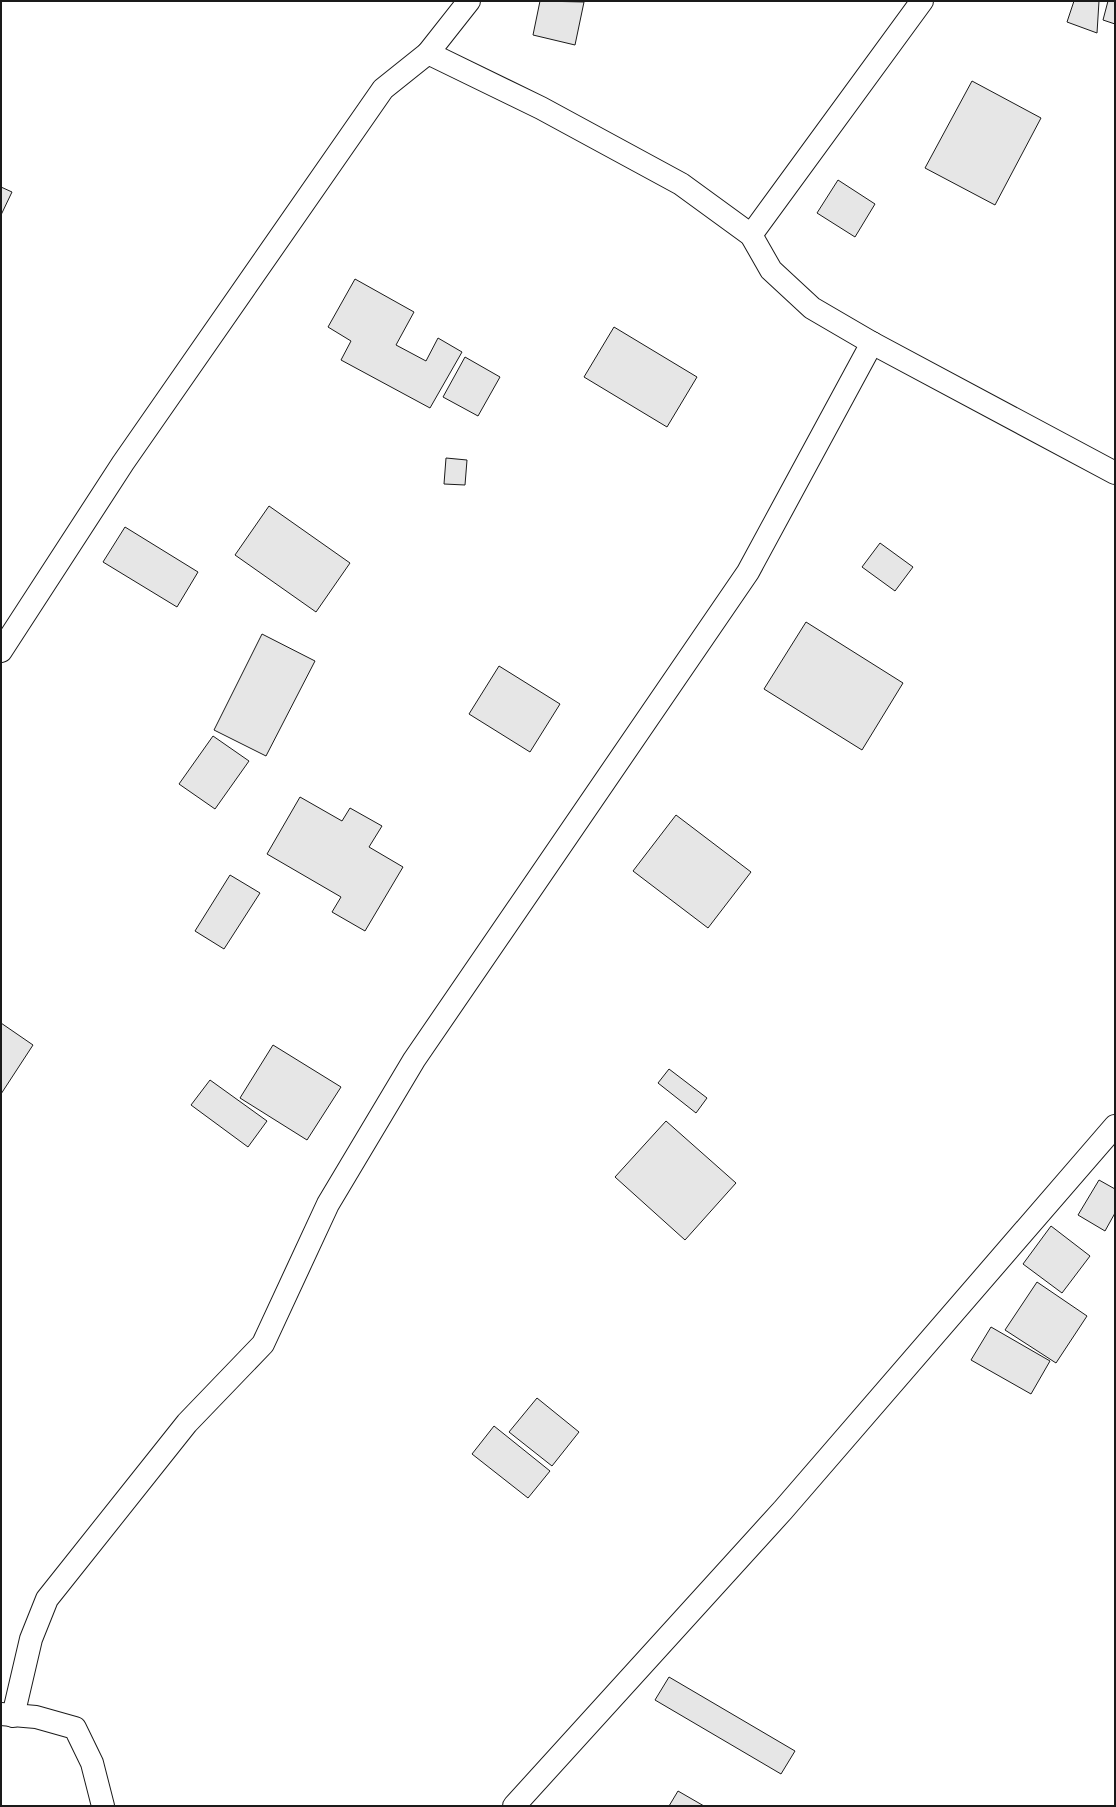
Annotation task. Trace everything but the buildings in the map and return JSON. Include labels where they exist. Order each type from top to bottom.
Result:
[{"type":"street","points":[[1,651],[123,463],[383,90],[428,53],[469,1]]},
{"type":"street","points":[[751,235],[922,1]]},
{"type":"street","points":[[428,53],[541,108],[681,184],[751,235],[771,270],[812,308],[872,343],[1115,473]]},
{"type":"street","points":[[103,1806],[92,1764],[75,1728],[36,1717],[7,1715],[31,1639],[47,1599],[187,1423],[263,1344],[328,1204],[414,1060],[748,572],[872,343]]},
{"type":"street","points":[[514,1806],[783,1510],[1115,1126]]}]
